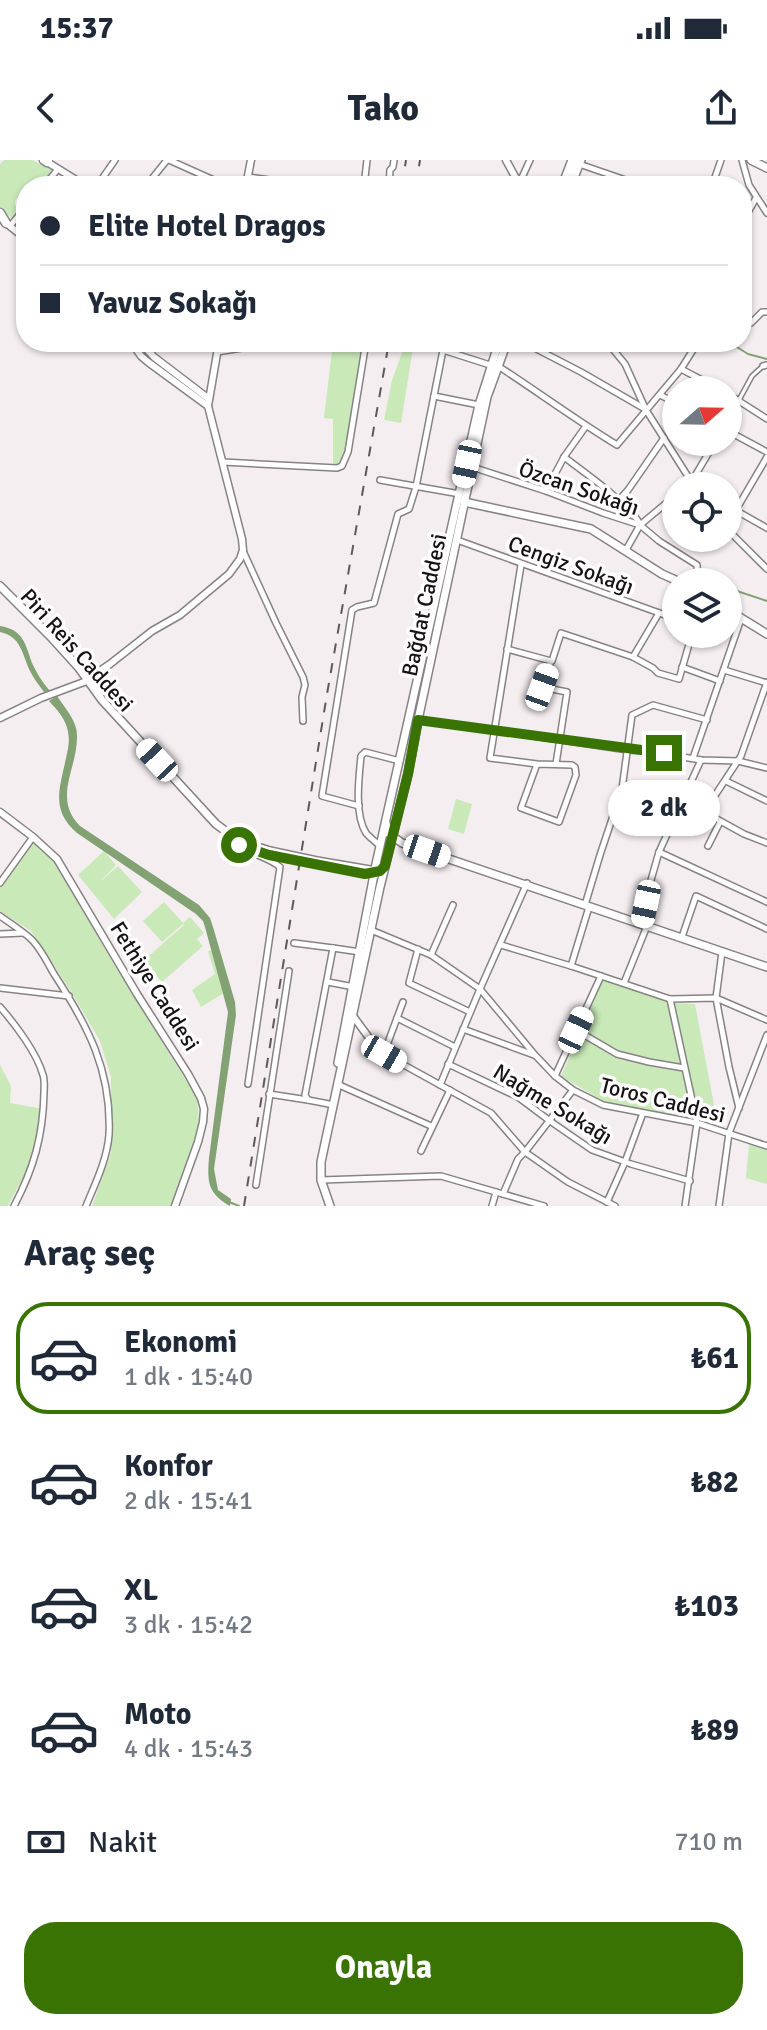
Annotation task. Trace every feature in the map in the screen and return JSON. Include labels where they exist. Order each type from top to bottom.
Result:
[{"type":"highway","points":[[0,213],[5,223]]},
{"type":"main road","points":[[751,160],[767,168]]},
{"type":"main road","name":"Bağdat Caddesi","points":[[327,1206],[321,1180],[321,1162],[371,930],[374,874],[387,854],[408,774],[457,540],[462,498],[472,467],[497,352]]},
{"type":"main road","name":"Bağdat Caddesi","points":[[327,1206],[316,1168],[374,874],[462,498],[479,405],[501,352]]},
{"type":"main road","points":[[462,498],[591,529],[662,574]]},
{"type":"main road","name":"Piri Reis Caddesi","points":[[0,588],[50,636],[79,668],[101,705],[205,819],[226,837],[239,845],[269,853],[374,874]]},
{"type":"main road","points":[[742,619],[767,634]]},
{"type":"main road","name":"Piri Reis Caddesi","points":[[85,681],[216,824],[239,841],[269,853]]},
{"type":"main road","points":[[403,744],[405,752],[413,750]]},
{"type":"main road","points":[[399,765],[408,769],[408,774]]},
{"type":"main road","points":[[396,819],[397,831],[404,839],[722,952],[767,965]]},
{"type":"main road","points":[[386,823],[387,831],[402,843],[527,884]]},
{"type":"main road","points":[[387,854],[393,845],[402,843]]},
{"type":"main road","points":[[643,924],[683,934],[767,965]]},
{"type":"street","points":[[47,160],[70,176]]},
{"type":"street","points":[[154,176],[168,160],[202,176]]},
{"type":"street","points":[[576,161],[616,176]]},
{"type":"street","points":[[52,176],[58,169]]},
{"type":"street","points":[[752,191],[767,213]]},
{"type":"street","points":[[752,205],[756,198]]},
{"type":"street","points":[[140,352],[148,362],[208,402]]},
{"type":"street","points":[[149,352],[208,402]]},
{"type":"street","points":[[217,352],[208,402],[243,550],[303,677],[303,721]]},
{"type":"street","points":[[223,462],[342,466],[348,452],[364,352]]},
{"type":"street","points":[[359,806],[322,796],[350,622],[354,608],[374,603],[398,514],[409,509],[443,352]]},
{"type":"street","points":[[450,352],[494,365],[617,445],[692,352]]},
{"type":"street","points":[[542,352],[646,410]]},
{"type":"street","points":[[615,352],[625,364],[646,410],[662,435]]},
{"type":"street","points":[[742,394],[752,376],[765,366]]},
{"type":"street","points":[[681,369],[694,376]]},
{"type":"street","points":[[434,396],[479,405]]},
{"type":"street","points":[[742,402],[767,419]]},
{"type":"street","points":[[546,491],[564,457],[586,426]]},
{"type":"street","points":[[742,439],[767,454],[742,499]]},
{"type":"street","points":[[618,501],[662,441]]},
{"type":"street","points":[[564,457],[618,501],[640,525]]},
{"type":"street","name":"Özcan Sokağı","points":[[472,467],[640,525],[697,568]]},
{"type":"street","points":[[380,480],[462,498]]},
{"type":"street","points":[[626,550],[640,525],[662,507]]},
{"type":"street","points":[[624,519],[629,511]]},
{"type":"street","points":[[742,513],[767,528]]},
{"type":"street","name":"Cengiz Sokağı","points":[[457,540],[662,614]]},
{"type":"street","points":[[742,544],[767,569]]},
{"type":"street","points":[[0,718],[85,681],[193,605],[229,574],[243,550]]},
{"type":"street","points":[[521,565],[490,758],[575,767],[576,775],[559,822],[521,808],[537,764]]},
{"type":"street","points":[[633,657],[659,613]]},
{"type":"street","points":[[556,764],[567,692],[542,687],[561,633],[633,657],[658,673],[679,679],[688,648]]},
{"type":"street","points":[[693,758],[731,648]]},
{"type":"street","points":[[507,649],[551,661]]},
{"type":"street","points":[[682,667],[720,681]]},
{"type":"street","points":[[724,670],[767,683],[738,761],[704,812],[767,843]]},
{"type":"street","points":[[571,966],[600,855],[622,789],[632,715],[653,705],[707,720]]},
{"type":"street","points":[[418,720],[701,760],[738,761],[767,768]]},
{"type":"street","points":[[380,846],[366,833],[359,806],[363,753],[399,765]]},
{"type":"street","points":[[624,983],[643,924],[659,852],[701,760]]},
{"type":"street","points":[[726,781],[767,801]]},
{"type":"street","points":[[622,789],[678,809]]},
{"type":"street","name":"Fethiye Caddesi","points":[[0,813],[57,859],[201,1098],[203,1122],[175,1206]]},
{"type":"street","points":[[708,846],[721,822]]},
{"type":"street","points":[[0,883],[33,837]]},
{"type":"street","points":[[239,845],[280,867],[248,1084]]},
{"type":"street","points":[[659,852],[767,902]]},
{"type":"street","points":[[440,1085],[527,884]]},
{"type":"street","points":[[683,934],[696,896],[767,929]]},
{"type":"street","points":[[431,955],[453,905]]},
{"type":"street","points":[[0,916],[31,939],[69,996],[94,1042],[104,1074],[109,1137],[86,1206]]},
{"type":"street","name":"Toros Caddesi","points":[[371,930],[431,955],[480,989],[535,1055],[573,1090],[603,1105],[697,1123],[767,1146]]},
{"type":"street","points":[[0,934],[24,933]]},
{"type":"street","points":[[294,943],[360,952]]},
{"type":"street","points":[[501,945],[670,999],[716,998],[767,1020]]},
{"type":"street","points":[[308,1100],[305,1095],[333,948]]},
{"type":"street","points":[[418,949],[409,983],[470,1012]]},
{"type":"street","points":[[722,952],[716,998],[739,1109]]},
{"type":"street","points":[[256,1185],[289,971]]},
{"type":"street","points":[[555,1076],[601,976]]},
{"type":"street","points":[[328,982],[354,987]]},
{"type":"street","points":[[0,988],[69,996]]},
{"type":"street","points":[[670,999],[697,1123],[685,1206]]},
{"type":"street","points":[[384,1054],[403,1002]]},
{"type":"street","points":[[0,1007],[26,1041],[44,1076],[43,1114],[36,1156],[14,1206]]},
{"type":"street","points":[[353,1016],[384,1054],[491,1113],[525,1152],[568,1182],[615,1206]]},
{"type":"street","points":[[397,1018],[455,1047]]},
{"type":"street","points":[[463,1029],[535,1055]]},
{"type":"street","points":[[576,1030],[617,1054],[684,1068]]},
{"type":"street","points":[[349,1036],[359,1033],[367,1035]]},
{"type":"street","points":[[719,1206],[729,1133],[767,1035]]},
{"type":"street","name":"Nağme Sokağı","points":[[448,1064],[518,1097],[592,1150],[690,1181]]},
{"type":"street","points":[[337,1084],[431,1126]]},
{"type":"street","points":[[421,1151],[450,1090]]},
{"type":"street","points":[[503,1194],[518,1159],[573,1090]]},
{"type":"street","points":[[269,1094],[329,1104]]},
{"type":"street","points":[[607,1202],[643,1113]]},
{"type":"street","points":[[321,1180],[441,1176],[544,1206]]},
{"type":"street","points":[[492,1206],[496,1192]]},
{"type":"shaded area","points":[[4,160],[32,160],[52,170],[47,176],[16,176],[16,213],[11,218],[0,207],[0,164]]},
{"type":"shaded area","points":[[332,352],[364,352],[344,459],[340,464],[333,465],[333,419],[324,418]]},
{"type":"shaded area","points":[[402,352],[412,352],[401,423],[384,420],[392,380]]},
{"type":"shaded area","points":[[0,626],[19,634],[32,663],[50,691],[44,692],[17,642],[0,632]]},
{"type":"shaded area","points":[[57,696],[76,730],[76,747],[67,793],[72,815],[80,826],[199,905],[210,918],[236,1015],[214,1169],[218,1190],[231,1199],[230,1206],[213,1192],[208,1174],[228,1012],[203,921],[77,833],[63,816],[59,798],[69,735],[63,719],[49,701]]},
{"type":"shaded area","points":[[456,799],[472,804],[464,834],[448,829]]},
{"type":"shaded area","points":[[34,842],[53,859],[197,1098],[199,1123],[196,1138],[172,1206],[92,1206],[111,1153],[111,1077],[100,1041],[31,931],[0,911],[0,888]]},
{"type":"shaded area","points":[[104,851],[116,865],[100,882],[118,866],[142,892],[114,919],[78,875]]},
{"type":"shaded area","points":[[164,902],[183,923],[190,917],[204,933],[197,939],[203,946],[162,982],[143,961],[184,925],[162,942],[143,921]]},
{"type":"shaded area","points":[[212,950],[224,993],[201,1007],[192,990],[215,974],[208,951]]},
{"type":"shaded area","points":[[603,980],[668,1001],[694,1120],[603,1101],[561,1076]]},
{"type":"shaded area","points":[[672,1003],[695,1004],[717,1121],[697,1117]]},
{"type":"shaded area","points":[[0,1065],[11,1086],[10,1103],[44,1109],[30,1164],[8,1206],[0,1206]]},
{"type":"shaded area","points":[[749,1144],[767,1150],[767,1184],[746,1178]]},
{"type":"waterway","points":[[745,352],[767,359]]},
{"type":"waterway","points":[[742,593],[767,601]]},
{"type":"waterway","points":[[229,1202],[239,1206]]},
{"type":"railway","points":[[404,176],[406,160]]},
{"type":"railway","points":[[418,176],[420,160]]},
{"type":"railway","points":[[244,1206],[327,694],[387,352]]},
{"type":"route","points":[[239,845],[316,865],[365,874],[380,871],[385,866],[418,720],[664,753]]}]
